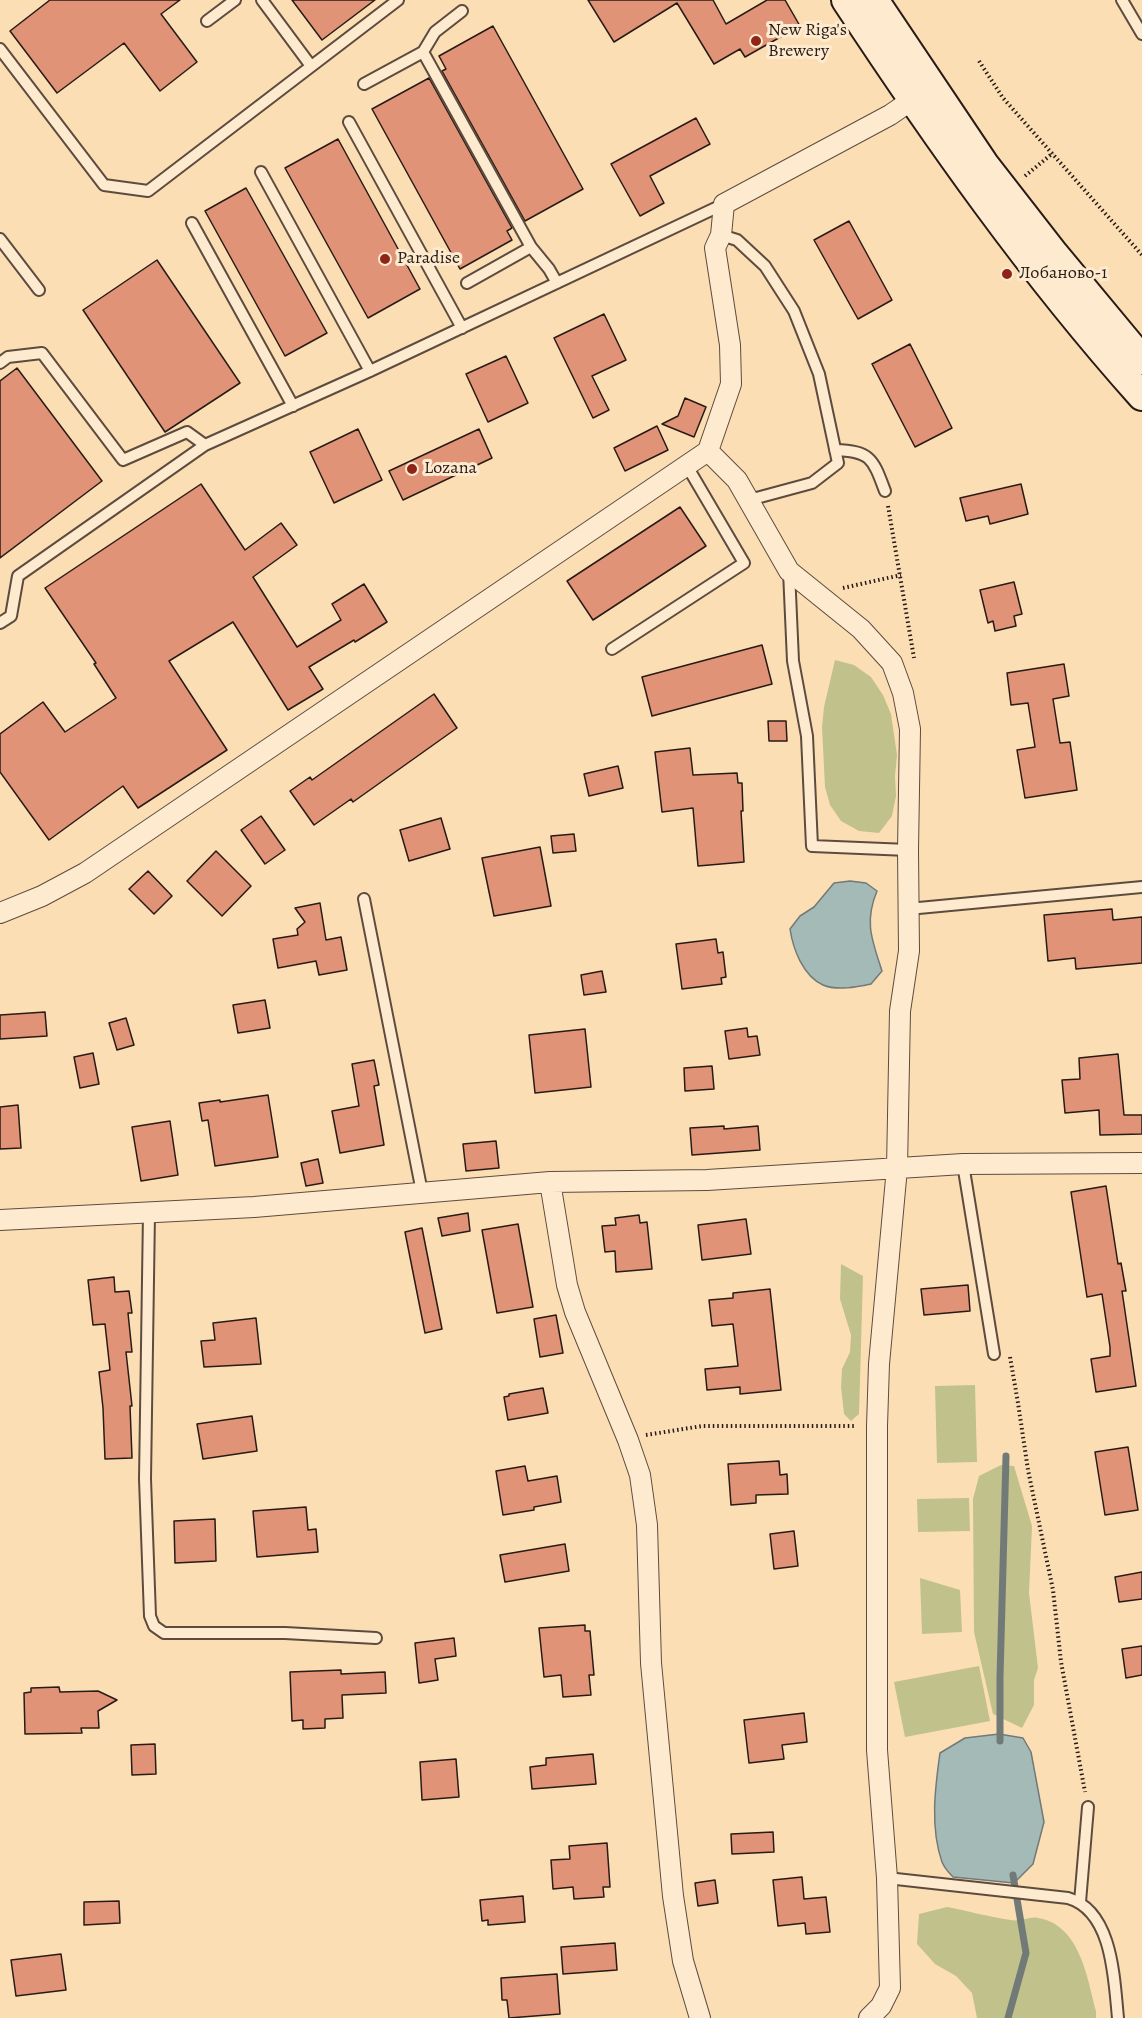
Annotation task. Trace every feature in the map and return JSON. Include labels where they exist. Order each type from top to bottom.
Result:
[{"type":"main road","points":[[846,0],[921,93],[984,164],[1054,254],[1142,360]]},
{"type":"main road","points":[[874,0],[967,179],[1033,265],[1142,396]]},
{"type":"street","points":[[0,913],[42,896],[85,873],[708,451],[731,384],[730,345],[714,248],[721,235],[724,204],[890,115],[921,93]]},
{"type":"street","points":[[708,451],[737,480],[789,571],[861,629],[892,663],[903,693],[910,729],[909,951],[900,1011],[897,1168],[879,1364],[877,1426],[877,1750],[887,1878],[890,1988],[881,2006],[869,2018]]},
{"type":"street","points":[[0,1220],[359,1199],[550,1182],[707,1180],[963,1164],[1142,1163]]},
{"type":"street","points":[[550,1182],[567,1285],[575,1312],[628,1440],[640,1475],[647,1525],[651,1663],[672,1896],[683,1961],[700,2018]]},
{"type":"lane","points":[[207,21],[235,0]]},
{"type":"lane","points":[[262,0],[311,66]]},
{"type":"lane","points":[[0,49],[104,185],[148,191],[398,0]]},
{"type":"lane","points":[[1122,0],[1142,34]]},
{"type":"lane","points":[[364,84],[423,51],[435,32],[462,11]]},
{"type":"lane","points":[[423,51],[531,247],[549,268],[557,283]]},
{"type":"lane","points":[[349,122],[462,328]]},
{"type":"lane","points":[[261,172],[370,371]]},
{"type":"lane","points":[[1,622],[11,615],[18,576],[205,445],[370,371],[724,204]]},
{"type":"lane","points":[[192,223],[293,406]]},
{"type":"lane","points":[[721,235],[737,240],[765,266],[794,311],[819,374],[838,463],[812,483],[749,501]]},
{"type":"lane","points":[[0,239],[39,290]]},
{"type":"lane","points":[[466,283],[531,247]]},
{"type":"lane","points":[[0,363],[8,357],[42,353],[123,460],[187,432],[205,445]]},
{"type":"lane","points":[[835,450],[858,451],[874,463],[885,491]]},
{"type":"lane","points":[[612,649],[744,563],[687,466]]},
{"type":"lane","points":[[789,571],[793,661],[807,736],[812,846],[908,850]]},
{"type":"lane","points":[[908,909],[1142,887]]},
{"type":"lane","points":[[364,899],[422,1192]]},
{"type":"lane","points":[[963,1164],[994,1354]]},
{"type":"lane","points":[[149,1213],[145,1479],[150,1616],[154,1626],[164,1633],[285,1633],[376,1638]]},
{"type":"lane","points":[[1080,1902],[1088,1807]]},
{"type":"lane","points":[[887,1878],[1068,1898],[1080,1902],[1089,1909],[1105,1938],[1112,1962],[1119,2018]]},
{"type":"path","points":[[979,62],[1003,98],[1142,255]]},
{"type":"path","points":[[1018,182],[1053,153]]},
{"type":"path","points":[[885,491],[915,666]]},
{"type":"path","points":[[827,602],[844,587],[901,575]]},
{"type":"path","points":[[994,1354],[1011,1357],[1028,1470],[1053,1590],[1061,1662],[1088,1807]]},
{"type":"path","points":[[628,1440],[659,1431],[702,1426],[877,1426]]},
{"type":"green space","points":[[835,660],[854,665],[871,677],[883,695],[891,714],[897,755],[896,796],[892,816],[879,833],[859,831],[841,821],[830,805],[825,787],[822,727],[824,707]]},
{"type":"green space","points":[[841,1264],[863,1276],[859,1414],[851,1421],[844,1414],[841,1387],[842,1369],[850,1352],[851,1335],[840,1299]]},
{"type":"green space","points":[[975,1385],[977,1462],[937,1463],[935,1386]]},
{"type":"green space","points":[[1001,1465],[1014,1466],[1032,1526],[1029,1593],[1038,1668],[1034,1680],[1034,1705],[1022,1728],[993,1714],[974,1632],[973,1499],[979,1476]]},
{"type":"green space","points":[[969,1498],[970,1531],[918,1532],[917,1499]]},
{"type":"green space","points":[[920,1578],[960,1590],[962,1632],[922,1634]]},
{"type":"green space","points":[[979,1666],[990,1721],[905,1737],[894,1682]]},
{"type":"green space","points":[[947,1907],[1011,1920],[1038,1918],[1064,1931],[1085,1968],[1096,2018],[977,2018],[972,1993],[956,1976],[935,1964],[917,1944],[919,1914]]},
{"type":"water","points":[[850,881],[866,883],[877,891],[870,922],[882,971],[871,984],[834,988],[816,981],[805,969],[796,953],[790,929],[800,916],[814,907],[834,883]]},
{"type":"water","points":[[999,1734],[1023,1738],[1031,1752],[1044,1822],[1033,1864],[1014,1883],[953,1877],[942,1862],[936,1836],[935,1794],[940,1753],[965,1738]]},
{"type":"building","points":[[50,0],[180,0],[161,14],[197,62],[160,91],[124,43],[57,93],[10,31]]},
{"type":"building","points":[[292,0],[375,0],[322,40]]},
{"type":"building","points":[[588,0],[713,0],[726,24],[767,0],[785,0],[800,26],[745,57],[740,49],[714,64],[677,3],[614,42]]},
{"type":"building","points":[[493,26],[583,189],[525,221],[442,71],[446,69],[439,56]]},
{"type":"building","points":[[429,78],[512,228],[507,231],[512,240],[460,269],[372,109]]},
{"type":"building","points":[[696,118],[710,144],[650,176],[664,203],[640,216],[611,164]]},
{"type":"building","points":[[338,139],[420,289],[368,318],[285,168]]},
{"type":"building","points":[[246,188],[327,333],[285,356],[205,211]]},
{"type":"building","points":[[849,221],[892,300],[858,319],[814,240]]},
{"type":"building","points":[[157,260],[240,383],[165,432],[83,310]]},
{"type":"building","points":[[604,314],[626,360],[592,376],[609,410],[593,418],[554,338]]},
{"type":"building","points":[[910,344],[952,428],[915,447],[872,364]]},
{"type":"building","points":[[506,356],[528,403],[488,422],[466,374]]},
{"type":"building","points":[[17,368],[102,481],[0,558],[0,381]]},
{"type":"building","points":[[685,398],[706,407],[694,437],[662,424],[678,416]]},
{"type":"building","points":[[657,426],[668,450],[625,471],[614,448]]},
{"type":"building","points":[[358,429],[382,480],[334,503],[310,452]]},
{"type":"building","points":[[479,429],[492,458],[403,500],[389,471]]},
{"type":"building","points":[[201,484],[245,550],[281,523],[297,545],[253,577],[297,647],[341,620],[332,604],[364,584],[387,622],[309,667],[323,689],[288,710],[233,622],[169,661],[227,750],[138,808],[123,786],[49,840],[0,772],[0,734],[43,702],[65,732],[116,698],[94,664],[96,663],[45,588]]},
{"type":"building","points":[[1021,484],[1028,514],[990,524],[988,516],[966,521],[960,498]]},
{"type":"building","points":[[680,507],[706,546],[593,620],[567,581]]},
{"type":"building","points":[[1014,582],[1022,614],[1014,616],[1016,626],[995,631],[993,621],[988,623],[980,590]]},
{"type":"building","points":[[762,645],[772,684],[652,716],[642,677]]},
{"type":"building","points":[[1064,664],[1069,696],[1053,699],[1060,743],[1070,742],[1077,790],[1025,798],[1017,750],[1035,747],[1028,703],[1011,705],[1007,673]]},
{"type":"building","points":[[434,694],[457,728],[353,802],[351,799],[314,825],[290,791],[310,777],[312,780]]},
{"type":"building","points":[[768,721],[786,721],[787,741],[769,741]]},
{"type":"building","points":[[690,748],[693,775],[737,773],[738,783],[742,783],[744,862],[698,866],[693,808],[662,812],[655,752]]},
{"type":"building","points":[[618,766],[623,788],[589,796],[584,774]]},
{"type":"building","points":[[261,816],[285,850],[265,864],[241,830]]},
{"type":"building","points":[[441,818],[450,849],[409,861],[400,830]]},
{"type":"building","points":[[574,834],[576,851],[553,853],[551,836]]},
{"type":"building","points":[[540,847],[551,906],[494,916],[482,858]]},
{"type":"building","points":[[216,851],[251,886],[222,916],[187,881]]},
{"type":"building","points":[[148,871],[172,896],[154,914],[129,889]]},
{"type":"building","points":[[320,903],[326,940],[341,937],[347,970],[319,975],[316,961],[278,968],[273,939],[298,935],[297,929],[305,922],[295,908]]},
{"type":"building","points":[[1112,909],[1113,920],[1142,917],[1142,963],[1076,969],[1075,958],[1048,961],[1044,915]]},
{"type":"building","points":[[716,939],[718,953],[723,952],[726,977],[721,978],[722,984],[682,989],[676,944]]},
{"type":"building","points":[[602,971],[606,992],[584,995],[581,975]]},
{"type":"building","points":[[265,1000],[270,1028],[238,1033],[233,1005]]},
{"type":"building","points":[[45,1012],[47,1036],[0,1039],[0,1015]]},
{"type":"building","points":[[126,1018],[134,1045],[117,1050],[109,1023]]},
{"type":"building","points":[[747,1028],[748,1037],[757,1036],[760,1055],[729,1059],[725,1031]]},
{"type":"building","points":[[585,1029],[591,1087],[535,1093],[529,1035]]},
{"type":"building","points":[[93,1053],[99,1084],[80,1088],[74,1057]]},
{"type":"building","points":[[1118,1054],[1124,1115],[1142,1115],[1142,1134],[1100,1135],[1099,1110],[1065,1113],[1062,1080],[1080,1079],[1079,1058]]},
{"type":"building","points":[[374,1060],[379,1085],[374,1086],[384,1145],[340,1153],[332,1111],[359,1106],[352,1064]]},
{"type":"building","points":[[712,1066],[714,1089],[685,1091],[684,1068]]},
{"type":"building","points":[[268,1095],[278,1157],[215,1166],[208,1120],[202,1121],[199,1103]]},
{"type":"building","points":[[18,1105],[21,1148],[0,1149],[0,1107]]},
{"type":"building","points":[[170,1121],[178,1175],[141,1181],[132,1127]]},
{"type":"building","points":[[724,1126],[724,1129],[758,1126],[760,1150],[692,1155],[690,1128]]},
{"type":"building","points":[[496,1141],[499,1168],[466,1171],[463,1144]]},
{"type":"building","points":[[318,1159],[323,1183],[306,1186],[301,1163]]},
{"type":"building","points":[[1106,1186],[1118,1264],[1121,1263],[1126,1291],[1122,1291],[1136,1386],[1096,1392],[1091,1359],[1110,1356],[1110,1347],[1102,1294],[1087,1297],[1071,1192]]},
{"type":"building","points":[[468,1213],[470,1231],[442,1236],[438,1218]]},
{"type":"building","points":[[639,1215],[640,1223],[647,1222],[652,1269],[616,1272],[615,1251],[605,1252],[602,1226],[616,1225],[615,1218]]},
{"type":"building","points":[[746,1219],[751,1254],[702,1260],[698,1225]]},
{"type":"building","points":[[518,1224],[533,1307],[497,1313],[482,1230]]},
{"type":"building","points":[[422,1228],[442,1329],[425,1333],[405,1232]]},
{"type":"building","points":[[114,1277],[115,1292],[129,1291],[132,1313],[128,1313],[132,1352],[126,1352],[132,1406],[130,1406],[132,1458],[105,1459],[99,1372],[110,1370],[105,1324],[93,1325],[88,1280]]},
{"type":"building","points":[[968,1285],[970,1311],[924,1315],[921,1289]]},
{"type":"building","points":[[770,1289],[781,1390],[740,1394],[740,1387],[707,1390],[705,1369],[738,1366],[733,1324],[712,1326],[709,1300],[733,1298],[733,1293]]},
{"type":"building","points":[[556,1315],[563,1353],[540,1357],[534,1319]]},
{"type":"building","points":[[256,1318],[261,1364],[204,1367],[201,1341],[215,1340],[213,1323]]},
{"type":"building","points":[[543,1388],[548,1413],[508,1420],[504,1397]]},
{"type":"building","points":[[252,1416],[257,1451],[203,1459],[197,1424]]},
{"type":"building","points":[[1128,1447],[1138,1510],[1105,1515],[1095,1452]]},
{"type":"building","points":[[779,1461],[780,1475],[787,1474],[788,1494],[756,1495],[756,1503],[731,1505],[728,1464]]},
{"type":"building","points":[[525,1466],[528,1481],[557,1476],[561,1502],[534,1507],[534,1510],[503,1515],[496,1471]]},
{"type":"building","points":[[306,1507],[308,1530],[316,1529],[318,1552],[257,1557],[253,1511]]},
{"type":"building","points":[[215,1519],[216,1561],[175,1563],[174,1521]]},
{"type":"building","points":[[794,1531],[798,1566],[774,1569],[770,1534]]},
{"type":"building","points":[[565,1544],[569,1571],[505,1582],[500,1555]]},
{"type":"building","points":[[1142,1572],[1142,1599],[1119,1602],[1115,1577]]},
{"type":"building","points":[[585,1625],[585,1631],[590,1631],[594,1675],[589,1675],[591,1695],[563,1697],[561,1675],[544,1677],[539,1628]]},
{"type":"building","points":[[454,1638],[456,1656],[435,1659],[438,1680],[419,1683],[415,1643]]},
{"type":"building","points":[[1142,1646],[1142,1675],[1126,1678],[1122,1649]]},
{"type":"building","points":[[341,1670],[341,1674],[385,1672],[386,1693],[342,1695],[343,1718],[325,1719],[325,1728],[303,1729],[303,1720],[292,1721],[290,1672]]},
{"type":"building","points":[[59,1687],[60,1692],[98,1691],[117,1700],[98,1711],[99,1728],[81,1728],[82,1733],[25,1734],[24,1693],[31,1692],[31,1688]]},
{"type":"building","points":[[804,1713],[807,1742],[782,1745],[784,1759],[749,1763],[744,1720]]},
{"type":"building","points":[[155,1744],[156,1774],[132,1775],[131,1745]]},
{"type":"building","points":[[593,1754],[596,1784],[532,1789],[530,1767],[546,1765],[546,1758]]},
{"type":"building","points":[[456,1759],[459,1797],[422,1800],[420,1762]]},
{"type":"building","points":[[773,1832],[774,1852],[732,1854],[731,1834]]},
{"type":"building","points":[[607,1843],[610,1887],[603,1887],[604,1897],[574,1899],[573,1887],[553,1889],[551,1860],[570,1859],[569,1846]]},
{"type":"building","points":[[802,1877],[804,1899],[826,1897],[830,1932],[806,1934],[805,1923],[778,1926],[773,1880]]},
{"type":"building","points":[[715,1880],[718,1903],[698,1906],[695,1883]]},
{"type":"building","points":[[523,1896],[525,1922],[488,1925],[488,1920],[482,1921],[480,1900]]},
{"type":"building","points":[[119,1901],[120,1923],[84,1925],[84,1902]]},
{"type":"building","points":[[615,1943],[617,1970],[563,1974],[561,1947]]},
{"type":"building","points":[[61,1954],[66,1990],[16,1996],[11,1960]]},
{"type":"building","points":[[557,1974],[560,2014],[509,2018],[507,2000],[502,2000],[501,1978]]},
{"type":"waterway","points":[[1000,1741],[1006,1456]]},
{"type":"waterway","points":[[1008,2018],[1026,1953],[1013,1875]]},
{"type":"place","name":"New Riga's Brewery","points":[[756,41]]},
{"type":"place","name":"Paradise","points":[[385,259]]},
{"type":"place","name":"Лобаново-1","points":[[1007,274]]},
{"type":"place","name":"Lozana","points":[[412,469]]}]
